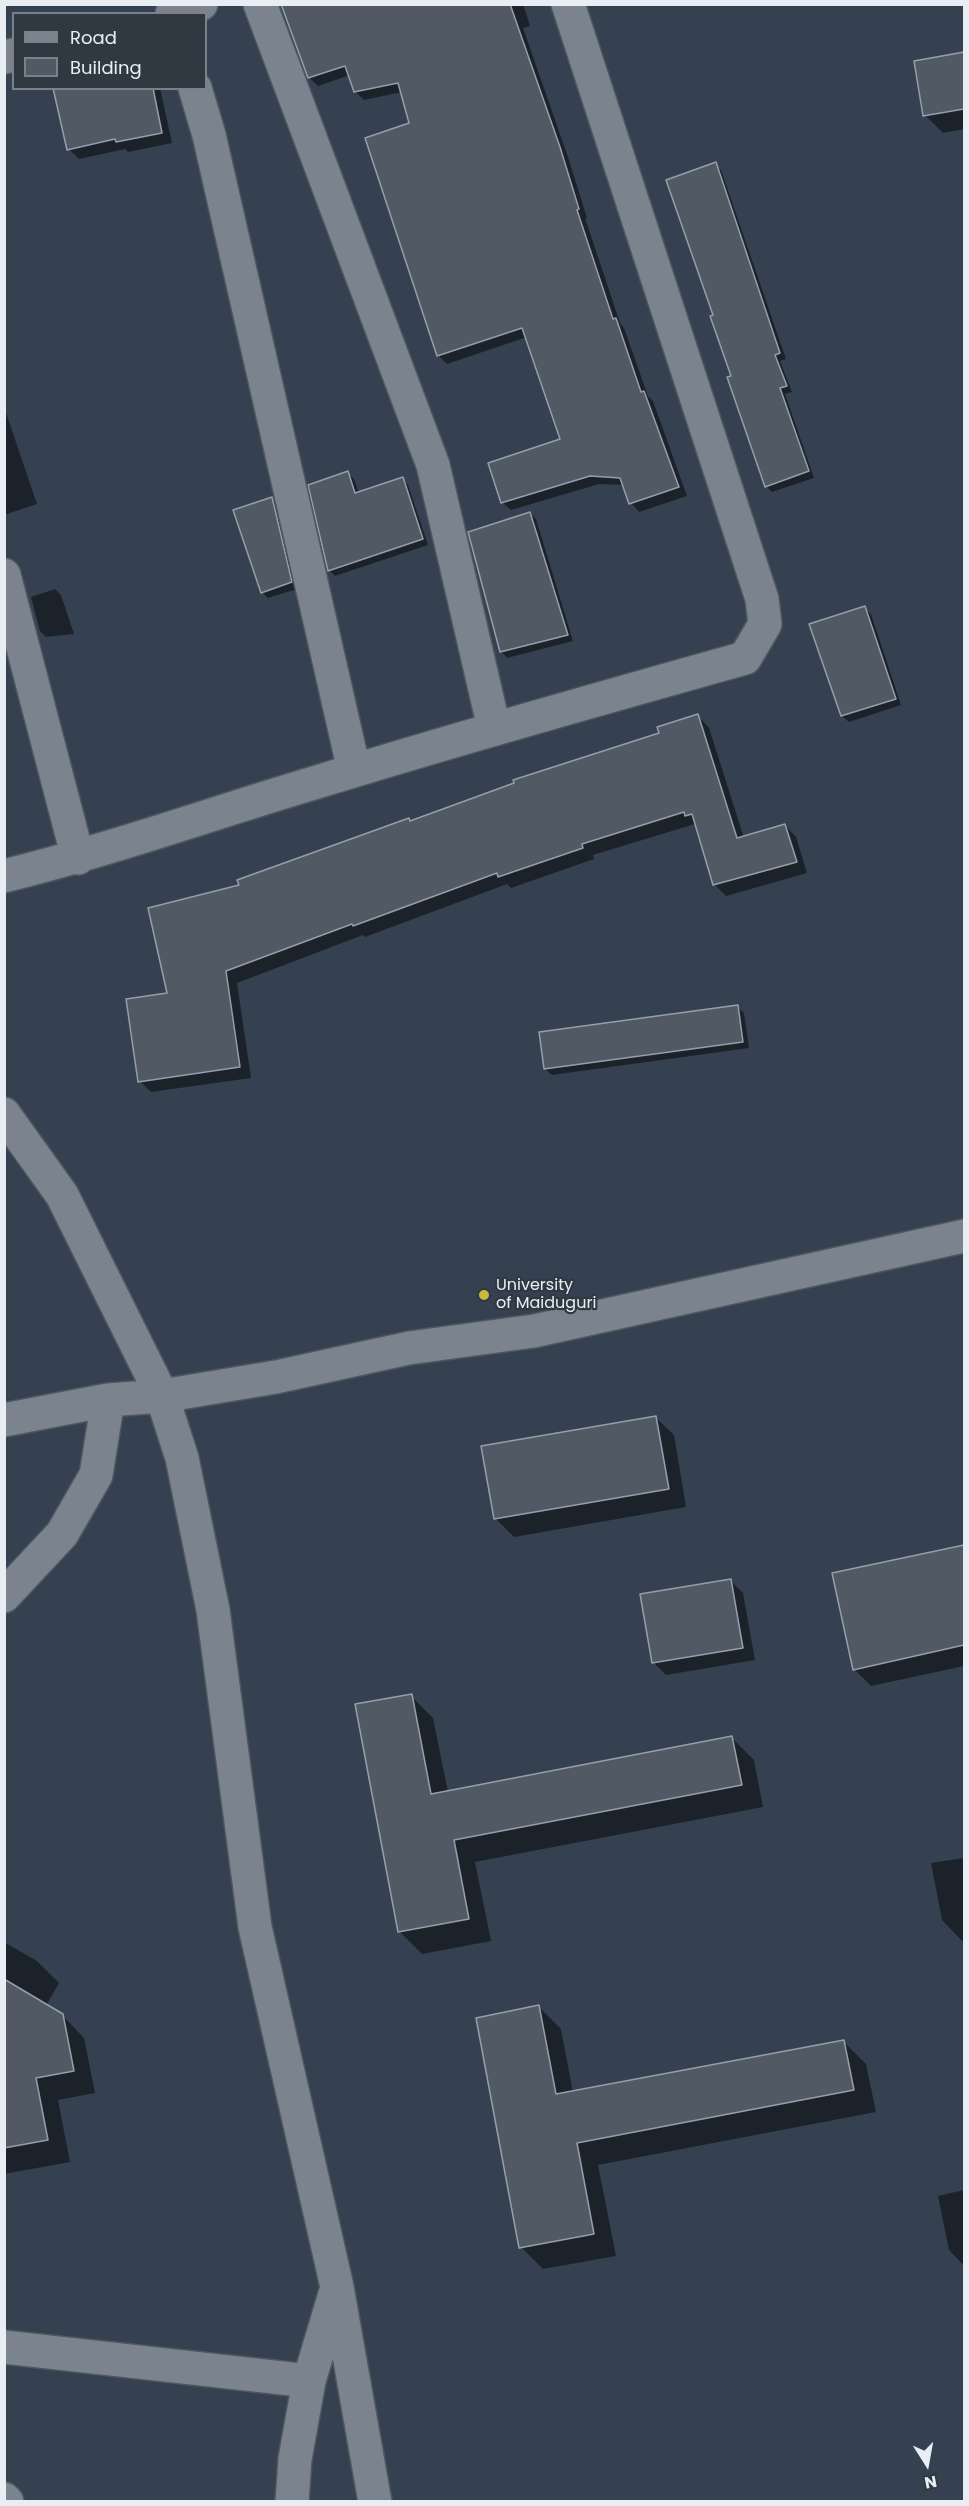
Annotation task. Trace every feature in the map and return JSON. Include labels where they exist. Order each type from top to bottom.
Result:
[{"type":"street","points":[[176,12],[201,4]]},
{"type":"street","points":[[260,4],[433,465],[494,728]]},
{"type":"street","points":[[4,876],[78,858],[494,728],[745,658],[765,624],[762,599],[568,4]]},
{"type":"street","points":[[196,90],[212,147],[354,770]]},
{"type":"street","points":[[4,574],[78,858]]},
{"type":"street","points":[[4,1114],[62,1195],[162,1396],[182,1458],[213,1610],[255,1927],[337,2287],[375,2502]]},
{"type":"street","points":[[4,1420],[108,1400],[162,1396],[276,1377],[409,1348],[534,1330],[964,1236]]},
{"type":"street","points":[[4,1596],[62,1533],[96,1475],[108,1400]]},
{"type":"street","points":[[292,2502],[295,2459],[309,2380],[337,2287]]},
{"type":"street","points":[[4,2346],[309,2380]]},
{"type":"shaded area","name":"University of Maiduguri","points":[[5,5],[964,5],[964,2501],[5,2501]]},
{"type":"building","points":[[281,4],[510,4],[560,147],[579,209],[577,210],[613,319],[616,318],[641,392],[644,391],[679,487],[629,504],[620,478],[590,476],[501,503],[488,463],[560,439],[522,328],[437,356],[365,138],[409,123],[398,83],[354,92],[345,66],[308,78]]},
{"type":"building","points":[[964,52],[964,109],[923,116],[914,61]]},
{"type":"building","points":[[53,90],[153,90],[162,133],[116,142],[115,139],[67,150]]},
{"type":"building","points":[[716,162],[780,353],[775,355],[787,386],[780,388],[809,471],[765,487],[727,377],[731,376],[710,316],[713,315],[666,180]]},
{"type":"building","points":[[348,471],[355,493],[403,477],[423,539],[328,571],[308,485]]},
{"type":"building","points":[[272,497],[292,582],[261,593],[233,510]]},
{"type":"building","points":[[530,512],[568,635],[500,652],[468,532]]},
{"type":"building","points":[[865,606],[896,699],[841,716],[809,624]]},
{"type":"building","points":[[698,714],[737,838],[785,824],[797,862],[713,885],[692,814],[685,816],[684,812],[582,844],[583,848],[498,877],[497,873],[226,971],[240,1067],[138,1082],[126,999],[167,993],[148,908],[239,885],[237,880],[409,818],[410,821],[514,783],[513,780],[659,733],[657,727]]},
{"type":"building","points":[[738,1005],[743,1042],[544,1069],[539,1032]]},
{"type":"building","points":[[656,1416],[669,1489],[494,1519],[481,1446]]},
{"type":"building","points":[[964,1545],[964,1645],[853,1670],[832,1573]]},
{"type":"building","points":[[731,1579],[743,1648],[652,1663],[640,1594]]},
{"type":"building","points":[[412,1694],[431,1794],[732,1736],[742,1785],[454,1840],[469,1919],[398,1932],[355,1704]]},
{"type":"building","points":[[4,1979],[63,2014],[74,2071],[36,2078],[48,2140],[4,2148]]},
{"type":"building","points":[[539,2005],[556,2094],[844,2040],[854,2090],[577,2143],[594,2234],[519,2248],[476,2018]]},
{"type":"place","name":"University of Maiduguri","points":[[484,1295]]}]
